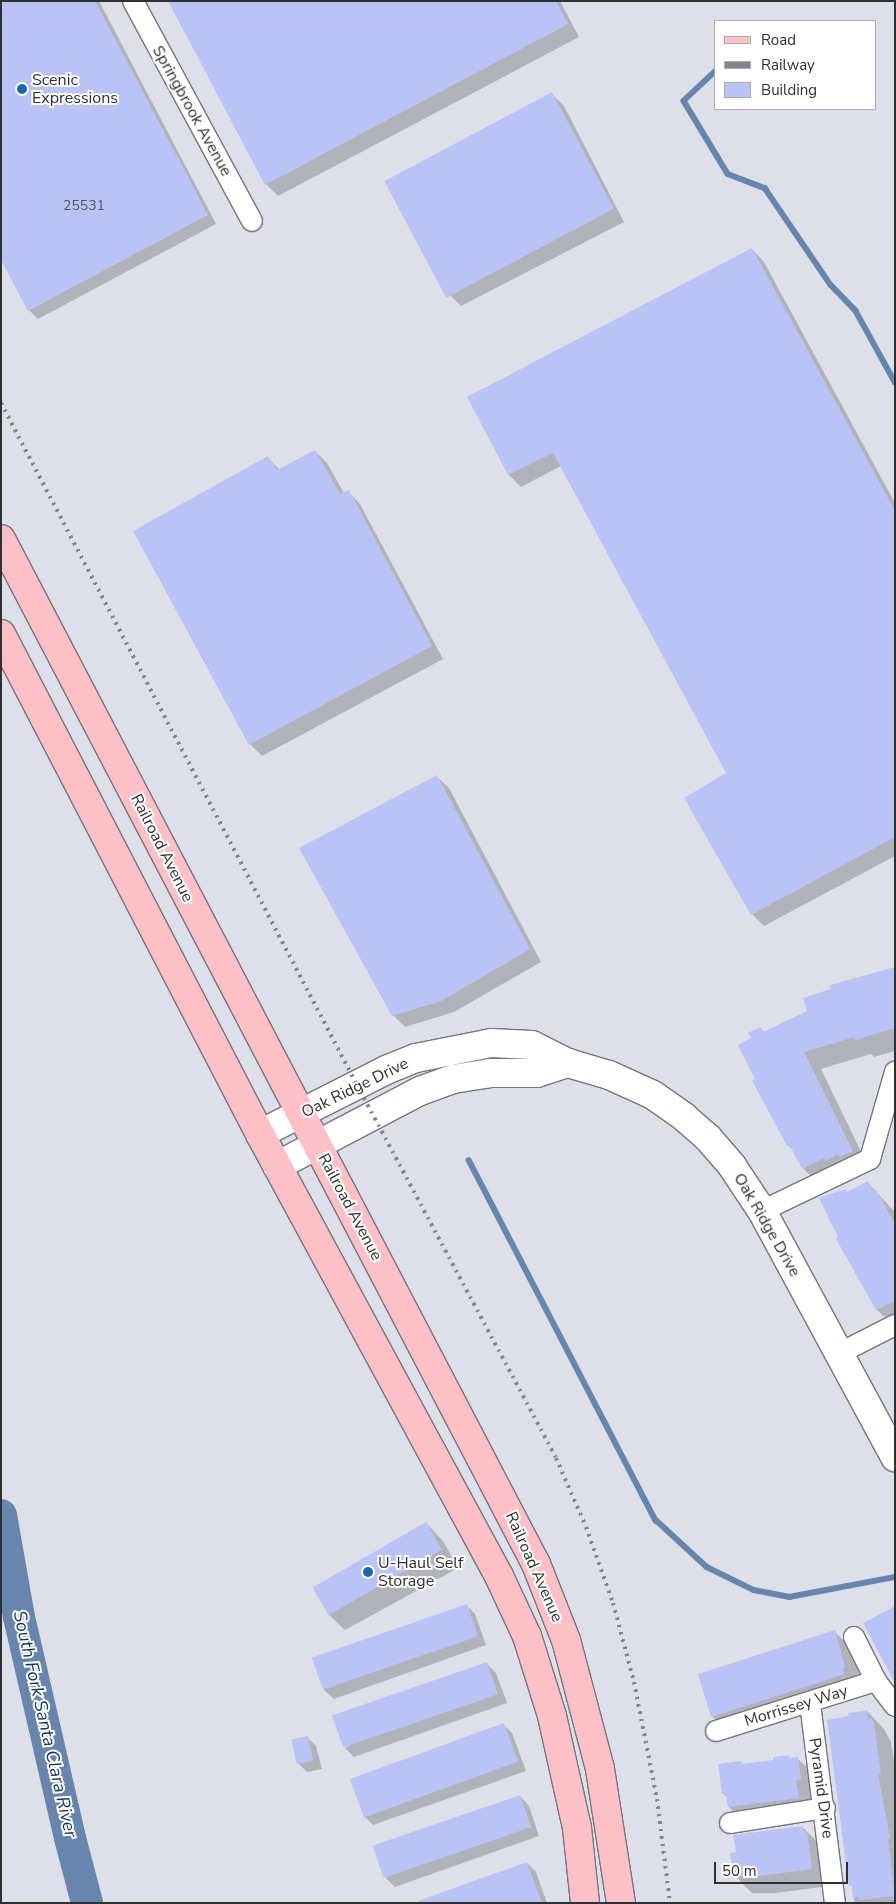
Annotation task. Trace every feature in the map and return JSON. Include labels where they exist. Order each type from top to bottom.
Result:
[{"type":"main road","name":"Railroad Avenue","points":[[1,539],[536,1564],[566,1640],[600,1769],[621,1903]]},
{"type":"main road","points":[[1,634],[260,1134],[499,1576],[527,1636],[552,1716],[577,1828],[585,1903]]},
{"type":"main road","name":"Oak Ridge Drive","points":[[260,1134],[386,1070],[416,1058],[451,1049],[490,1043],[532,1046],[568,1063],[609,1075],[653,1095],[684,1117],[708,1138],[732,1166],[762,1211],[895,1457]]},
{"type":"main road","name":"Oak Ridge Drive","points":[[277,1166],[420,1091],[453,1079],[489,1073],[537,1073],[568,1063]]},
{"type":"street","name":"Springbrook Avenue","points":[[133,1],[252,221]]},
{"type":"street","points":[[762,1211],[870,1159],[895,1072]]},
{"type":"street","points":[[838,1354],[895,1325]]},
{"type":"street","points":[[854,1637],[876,1681],[895,1706]]},
{"type":"street","name":"Morrissey Way","points":[[716,1731],[876,1681]]},
{"type":"street","name":"Pyramid Drive","points":[[810,1703],[825,1808],[835,1903]]},
{"type":"street","points":[[730,1823],[825,1808]]},
{"type":"building","points":[[1,1],[95,1],[208,215],[28,311],[1,260]]},
{"type":"building","points":[[168,1],[556,1],[568,24],[265,185]]},
{"type":"building","points":[[552,92],[614,209],[446,298],[384,181]]},
{"type":"building","points":[[752,248],[895,511],[895,837],[751,915],[684,798],[726,773],[553,453],[508,475],[467,397]]},
{"type":"building","points":[[315,450],[340,494],[349,490],[432,646],[249,745],[133,531],[268,456],[277,470]]},
{"type":"building","points":[[437,775],[530,949],[441,1001],[392,1016],[299,848]]},
{"type":"building","points":[[895,967],[895,1028],[855,1040],[854,1037],[804,1052],[853,1151],[839,1157],[838,1154],[825,1161],[824,1158],[802,1169],[789,1144],[787,1146],[755,1086],[752,1080],[755,1079],[738,1045],[751,1038],[748,1033],[760,1027],[763,1032],[807,1011],[803,998],[831,989],[830,985]]},
{"type":"building","points":[[868,1181],[873,1191],[876,1190],[895,1224],[895,1301],[876,1310],[836,1239],[838,1237],[819,1198],[845,1189],[847,1192]]},
{"type":"building","name":"U-Haul Self Storage","points":[[426,1522],[442,1550],[329,1615],[313,1588]]},
{"type":"building","points":[[467,1604],[478,1636],[323,1690],[312,1657]]},
{"type":"building","points":[[895,1606],[895,1683],[863,1623]]},
{"type":"building","points":[[835,1630],[845,1667],[843,1668],[845,1674],[711,1717],[698,1674]]},
{"type":"building","points":[[487,1662],[498,1694],[343,1748],[332,1715]]},
{"type":"building","points":[[867,1710],[868,1719],[871,1718],[874,1724],[881,1773],[878,1774],[890,1838],[888,1839],[895,1896],[859,1900],[858,1897],[853,1898],[852,1886],[849,1886],[827,1720],[849,1716],[848,1713]]},
{"type":"building","points":[[504,1723],[518,1762],[364,1818],[350,1779]]},
{"type":"building","points":[[308,1736],[313,1760],[297,1764],[291,1740]]},
{"type":"building","points":[[789,1755],[789,1758],[798,1757],[801,1779],[796,1780],[799,1798],[728,1807],[726,1794],[722,1794],[718,1764],[741,1761],[742,1764],[773,1760],[773,1757]]},
{"type":"building","points":[[520,1795],[531,1827],[384,1878],[372,1846]]},
{"type":"building","points":[[803,1826],[803,1831],[807,1831],[812,1869],[758,1876],[733,1876],[730,1853],[736,1852],[733,1835]]},
{"type":"building","points":[[527,1862],[542,1903],[418,1903],[418,1901]]},
{"type":"waterway","points":[[714,73],[684,101],[728,174],[765,188],[831,285],[856,311],[895,382]]},
{"type":"waterway","points":[[469,1160],[656,1520],[707,1567],[754,1590],[789,1597],[895,1577]]},
{"type":"waterway","name":"South Fork Santa Clara River","points":[[1,1515],[19,1617],[70,1838],[87,1903]]},
{"type":"railway","points":[[1,403],[357,1085],[556,1458],[586,1527],[613,1603],[634,1682],[657,1799],[670,1903]]},
{"type":"place","name":"Scenic Expressions","points":[[22,89]]},
{"type":"place","name":"U-Haul Self Storage","points":[[368,1572]]}]
